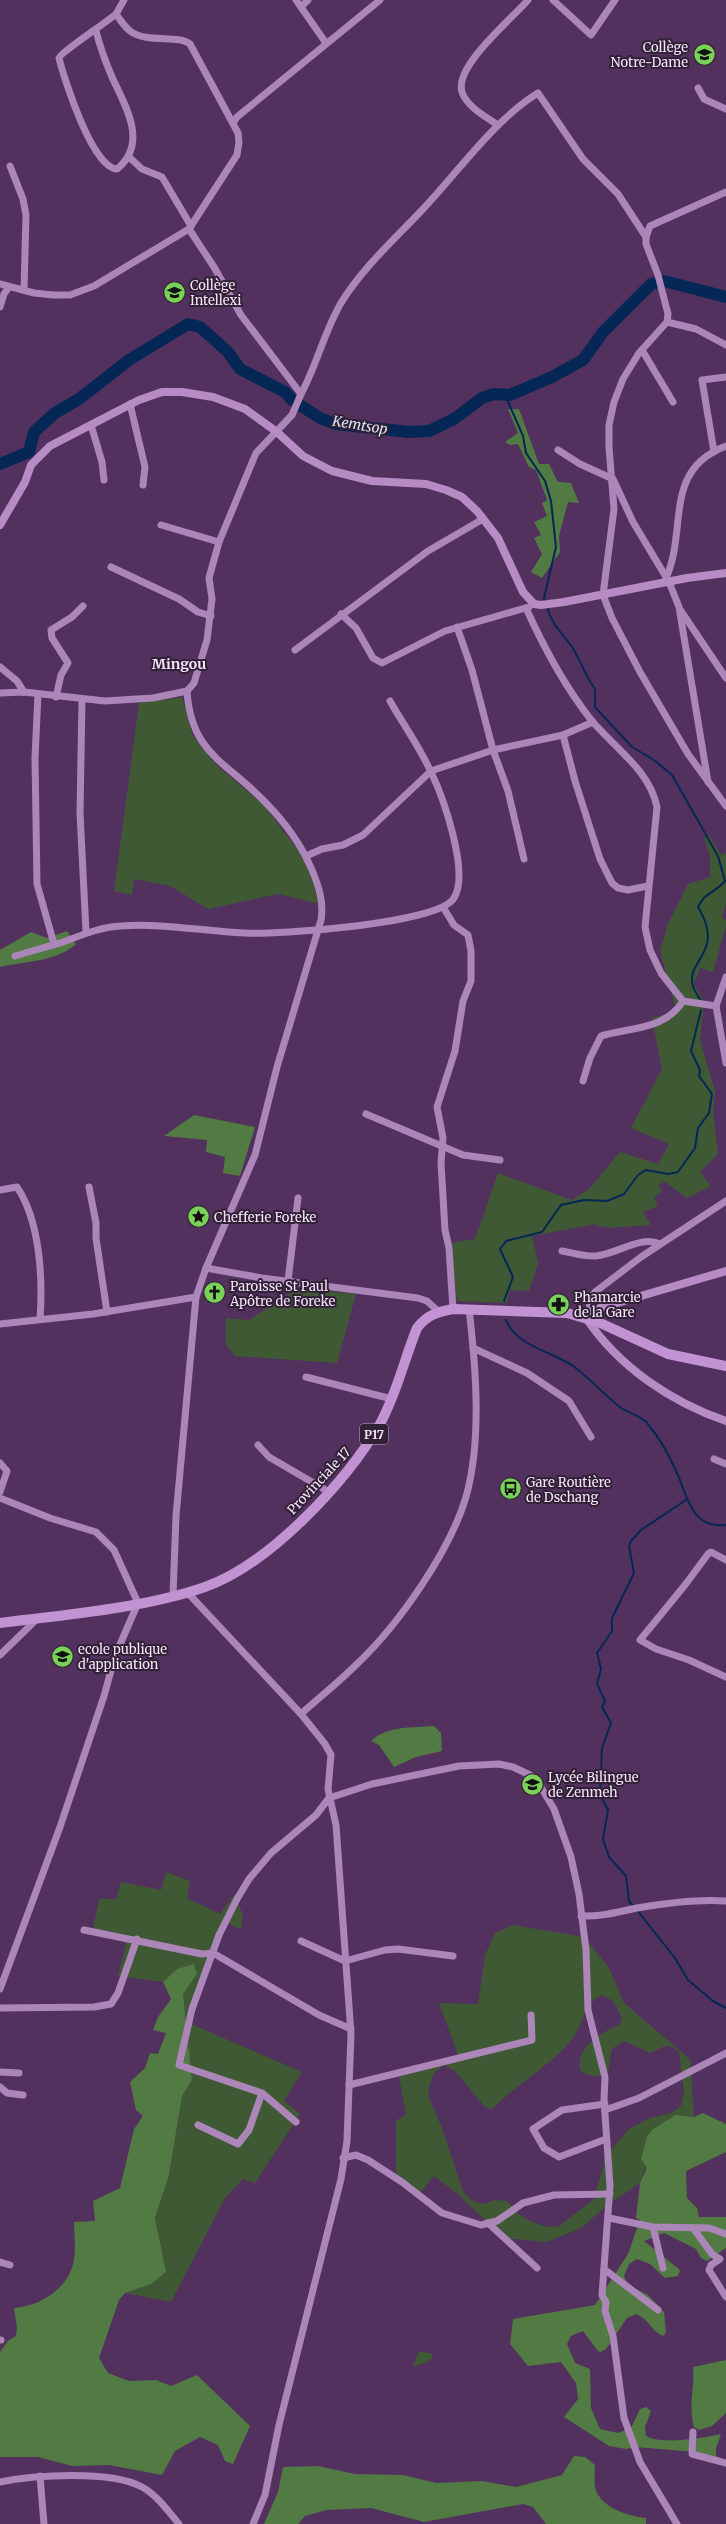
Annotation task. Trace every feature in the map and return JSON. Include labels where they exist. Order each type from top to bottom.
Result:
[{"type":"main road","name":"Provinciale 17","points":[[0,1623],[138,1603],[173,1596],[232,1574],[252,1562],[289,1532],[329,1492],[358,1459],[392,1399],[417,1328],[425,1318],[438,1312],[453,1309],[588,1315],[668,1354],[726,1366]]},
{"type":"street","points":[[96,31],[112,77],[130,113],[133,143],[129,157],[118,169],[112,168],[106,162],[80,120],[59,58],[60,54],[96,31],[116,14],[124,0]]},
{"type":"street","points":[[296,0],[302,6],[307,18],[326,43]]},
{"type":"street","points":[[302,6],[308,0]]},
{"type":"street","points":[[233,123],[238,117],[326,43],[380,0]]},
{"type":"street","points":[[498,125],[470,104],[462,93],[461,82],[473,60],[528,0]]},
{"type":"street","points":[[553,0],[591,35],[615,0]]},
{"type":"street","points":[[0,284],[24,290],[62,295],[86,290],[190,227],[237,155],[239,142],[233,123],[222,108],[190,44],[186,40],[153,39],[135,34],[116,14]]},
{"type":"street","points":[[698,88],[704,99],[726,109]]},
{"type":"street","points":[[0,693],[24,692],[82,700],[152,698],[187,691],[194,683],[201,664],[211,616],[212,599],[209,578],[219,542],[256,453],[261,446],[277,432],[294,410],[314,365],[324,335],[341,302],[364,270],[423,209],[512,111],[538,93],[583,159],[618,194],[646,237]]},
{"type":"street","points":[[129,157],[142,168],[162,178],[241,315],[301,396]]},
{"type":"street","points":[[10,166],[23,199],[26,215],[24,290]]},
{"type":"street","points":[[726,192],[650,226],[646,237],[646,244],[658,275],[668,314],[667,322],[642,350],[623,379],[614,402],[609,425],[609,447],[613,479],[614,509],[603,595],[612,618],[640,672],[688,754],[726,806]]},
{"type":"street","points":[[0,307],[4,294],[9,287]]},
{"type":"street","points":[[667,322],[696,329],[726,345]]},
{"type":"street","points":[[642,350],[673,402]]},
{"type":"street","points":[[714,452],[702,380],[726,377]]},
{"type":"street","points":[[0,525],[26,482],[31,465],[40,454],[50,446],[130,404],[162,392],[192,393],[239,406],[277,432],[303,456],[332,470],[372,480],[426,484],[462,497],[483,519],[505,550],[523,592],[537,604]]},
{"type":"street","points":[[130,404],[145,467],[143,485]]},
{"type":"street","points":[[91,425],[102,462],[104,480]]},
{"type":"street","points":[[668,580],[672,562],[680,500],[684,485],[691,472],[704,458],[726,446]]},
{"type":"street","points":[[558,450],[580,464],[613,479],[633,522],[668,580],[679,607],[726,678]]},
{"type":"street","points":[[295,650],[428,551],[483,519]]},
{"type":"street","points":[[161,525],[219,542]]},
{"type":"street","points":[[111,567],[179,600],[198,612],[211,616]]},
{"type":"street","points":[[342,614],[356,628],[374,658],[382,663],[434,636],[458,627],[537,604],[551,604],[603,595],[668,580],[726,573]]},
{"type":"street","points":[[56,697],[60,675],[68,663],[52,638],[51,630],[72,617],[83,606]]},
{"type":"street","points":[[679,607],[708,782]]},
{"type":"street","points":[[526,608],[560,673],[593,722],[644,776],[655,797],[657,807],[645,927],[648,942],[661,974],[683,1001],[716,1006]]},
{"type":"street","points":[[458,627],[472,670],[492,750],[508,791],[524,859]]},
{"type":"street","points":[[0,667],[17,681],[24,692]]},
{"type":"street","points":[[173,1596],[176,1516],[196,1297],[206,1268],[255,1155],[277,1067],[318,928],[322,902],[306,856],[279,816],[264,800],[216,760],[201,741],[189,710],[187,691]]},
{"type":"street","points":[[38,694],[35,758],[37,884],[54,944]]},
{"type":"street","points":[[82,700],[80,813],[86,932]]},
{"type":"street","points":[[15,956],[86,932],[118,926],[179,926],[244,933],[349,927],[408,919],[448,905],[456,894],[460,864],[431,771],[390,701]]},
{"type":"street","points":[[306,856],[322,849],[343,844],[364,835],[431,771],[492,750],[563,735],[593,722]]},
{"type":"street","points":[[563,735],[575,781],[605,871],[618,888],[628,890],[648,886]]},
{"type":"street","points":[[443,907],[454,925],[468,935],[472,951],[472,975],[463,1001],[455,1051],[437,1107],[442,1130],[445,1230],[449,1248],[453,1309]]},
{"type":"street","points":[[726,977],[716,1006],[726,1063]]},
{"type":"street","points":[[583,1082],[590,1058],[601,1036],[663,1021],[673,1015],[683,1001]]},
{"type":"street","points":[[366,1114],[463,1155],[500,1160]]},
{"type":"street","points":[[0,1190],[17,1187],[31,1219],[38,1247],[37,1259],[42,1284],[40,1319]]},
{"type":"street","points":[[88,1187],[96,1223],[96,1238],[107,1312]]},
{"type":"street","points":[[288,1281],[298,1198]]},
{"type":"street","points":[[726,1201],[660,1244],[595,1292],[590,1300],[588,1315],[608,1345],[668,1396],[694,1410],[726,1421]]},
{"type":"street","points":[[562,1251],[594,1256],[617,1252],[643,1242],[654,1241],[660,1244]]},
{"type":"street","points":[[206,1268],[288,1281],[418,1298],[427,1301],[438,1312]]},
{"type":"street","points":[[588,1315],[726,1271]]},
{"type":"street","points":[[0,1324],[107,1312],[196,1297]]},
{"type":"street","points":[[301,1714],[359,1662],[420,1589],[444,1547],[463,1506],[471,1475],[475,1397],[473,1348],[469,1310]]},
{"type":"street","points":[[473,1348],[527,1373],[564,1398],[574,1407],[591,1437]]},
{"type":"street","points":[[306,1377],[392,1399]]},
{"type":"street","points":[[258,1445],[269,1458],[329,1492]]},
{"type":"street","points":[[714,1459],[726,1464]]},
{"type":"street","points":[[0,1464],[7,1472],[0,1492]]},
{"type":"street","points":[[0,1498],[50,1518],[96,1532],[114,1550],[138,1603],[115,1656],[104,1696],[60,1827],[0,1989]]},
{"type":"street","points":[[726,1560],[717,1553],[708,1554],[640,1640],[651,1647],[689,1660],[726,1677]]},
{"type":"street","points":[[187,1592],[301,1714],[331,1755],[329,1798],[336,1825],[351,2029],[347,2141],[343,2158],[341,2179],[279,2425],[265,2495],[253,2524]]},
{"type":"street","points":[[0,1655],[37,1618]]},
{"type":"street","points":[[296,2122],[262,2093],[179,2065],[192,2010],[219,1935],[249,1879],[271,1853],[316,1815],[329,1798],[372,1784],[458,1766],[484,1763],[518,1769],[530,1774],[539,1784],[554,1809],[571,1858],[586,1950],[588,2010],[605,2077],[606,2139],[610,2194],[602,2295],[606,2302],[605,2311],[613,2336],[624,2418],[640,2462],[677,2524]]},
{"type":"street","points":[[581,1916],[596,1916],[661,1904],[706,1900],[726,1900]]},
{"type":"street","points":[[84,1930],[137,1939],[202,1954],[213,1954],[319,2015],[351,2029]]},
{"type":"street","points":[[0,2008],[94,2007],[111,2004],[118,1993],[137,1939]]},
{"type":"street","points":[[301,1941],[345,1961],[385,1950],[398,1949],[453,1956]]},
{"type":"street","points":[[349,2085],[532,2040],[531,2015]]},
{"type":"street","points":[[606,2139],[559,2157],[544,2148],[533,2129],[562,2110],[605,2107],[639,2098],[726,2053]]},
{"type":"street","points":[[0,2072],[19,2073]]},
{"type":"street","points":[[0,2087],[15,2096],[22,2095]]},
{"type":"street","points":[[198,2125],[238,2144],[249,2130],[262,2093]]},
{"type":"street","points":[[343,2158],[356,2155],[384,2169],[442,2213],[481,2225],[497,2221],[523,2203],[548,2197],[610,2194]]},
{"type":"street","points":[[609,2218],[653,2227],[709,2228],[726,2234]]},
{"type":"street","points":[[488,2223],[538,2268]]},
{"type":"street","points":[[653,2227],[663,2268]]},
{"type":"street","points":[[692,2228],[712,2254],[720,2259],[711,2265],[710,2270],[726,2297]]},
{"type":"street","points":[[0,2262],[10,2265]]},
{"type":"street","points":[[604,2269],[658,2310]]},
{"type":"street","points":[[693,2432],[692,2454],[726,2463]]},
{"type":"street","points":[[0,2482],[40,2476],[123,2480],[143,2487],[163,2505],[179,2524]]},
{"type":"street","points":[[40,2476],[44,2524]]},
{"type":"green space","points":[[508,409],[519,409],[539,464],[549,464],[558,482],[571,483],[579,503],[568,502],[559,536],[560,552],[542,578],[531,572],[542,554],[534,538],[541,535],[534,522],[547,516],[542,503],[547,500],[536,470],[529,467],[518,444],[510,445],[505,442],[518,433]]},
{"type":"green space","points":[[182,697],[193,736],[215,764],[263,804],[304,858],[320,904],[278,894],[208,909],[170,886],[134,879],[132,895],[114,891],[139,703]]},
{"type":"green space","points":[[709,835],[721,855],[726,853],[726,903],[722,918],[726,920],[726,926],[713,972],[700,968],[694,984],[704,1001],[700,1040],[715,1091],[713,1112],[718,1154],[700,1172],[711,1186],[687,1198],[665,1182],[658,1185],[662,1192],[654,1197],[658,1206],[643,1212],[651,1225],[607,1228],[607,1226],[597,1227],[596,1224],[532,1236],[538,1264],[529,1291],[510,1290],[507,1303],[457,1301],[451,1243],[475,1239],[498,1173],[572,1200],[590,1188],[620,1152],[658,1164],[669,1144],[631,1128],[662,1069],[652,1018],[673,1012],[675,1006],[660,951],[668,924],[688,884],[710,877],[710,857],[704,838]]},
{"type":"green space","points":[[67,931],[76,944],[68,950],[50,958],[0,967],[0,950],[31,932],[47,938]]},
{"type":"green space","points":[[194,1115],[255,1127],[240,1176],[223,1173],[225,1157],[206,1152],[207,1140],[164,1136]]},
{"type":"green space","points":[[297,1289],[356,1294],[337,1363],[235,1356],[226,1345],[226,1318],[249,1320]]},
{"type":"green space","points":[[434,1726],[441,1733],[442,1751],[416,1757],[394,1767],[379,1745],[371,1741],[385,1732],[401,1728]]},
{"type":"green space","points":[[166,1872],[190,1881],[187,1898],[220,1914],[235,1894],[243,1916],[241,1929],[225,1922],[191,2024],[302,2072],[284,2101],[300,2114],[255,2183],[243,2179],[225,2198],[171,2302],[125,2293],[151,2284],[166,2272],[155,2218],[169,2175],[182,2096],[192,2080],[183,1994],[177,1969],[163,1982],[118,1976],[128,1935],[93,1929],[99,1899],[116,1899],[121,1882],[161,1890]]},
{"type":"green space","points":[[513,1925],[584,1937],[609,1968],[624,2003],[690,2059],[694,2117],[675,2115],[641,2158],[646,2166],[640,2183],[609,2204],[581,2228],[547,2242],[503,2238],[459,2195],[434,2176],[420,2193],[396,2174],[396,2121],[406,2114],[398,2071],[459,2058],[439,2003],[478,2004],[485,1955],[495,1933]],"holes":[[[602,1995],[613,2001],[622,2018],[620,2024],[598,2036],[586,2047],[582,2054],[580,2070],[586,2074],[594,2076],[605,2074],[608,2072],[612,2049],[624,2041],[650,2053],[665,2046],[672,2047],[679,2052],[684,2092],[681,2106],[671,2113],[650,2118],[629,2129],[604,2158],[603,2168],[593,2200],[559,2226],[547,2227],[530,2221],[520,2215],[507,2201],[495,2200],[484,2204],[472,2201],[463,2191],[442,2128],[429,2098],[428,2091],[434,2073],[444,2065],[455,2071],[485,2107],[492,2109],[551,2060],[570,2042],[587,2009],[596,1999]]]},
{"type":"green space","points":[[194,1964],[197,1974],[183,1994],[192,2080],[182,2096],[169,2175],[155,2218],[166,2272],[151,2284],[125,2293],[119,2300],[99,2358],[108,2373],[129,2381],[156,2380],[171,2386],[197,2375],[250,2426],[233,2464],[225,2461],[218,2445],[200,2437],[175,2451],[162,2475],[109,2465],[72,2466],[38,2457],[0,2457],[0,2352],[8,2341],[16,2336],[17,2328],[14,2308],[34,2304],[53,2294],[60,2287],[67,2279],[74,2259],[74,2222],[95,2221],[93,2201],[120,2188],[134,2129],[143,2116],[136,2110],[130,2082],[145,2068],[150,2053],[158,2054],[166,2033],[153,2030],[158,2017],[171,1999],[163,1982],[177,1969]]},
{"type":"green space","points":[[703,2113],[726,2124],[726,2152],[686,2171],[687,2198],[697,2208],[699,2217],[726,2217],[726,2248],[707,2261],[701,2258],[696,2249],[664,2233],[644,2241],[680,2270],[678,2276],[665,2278],[650,2264],[637,2259],[629,2264],[624,2276],[628,2285],[648,2295],[664,2312],[666,2333],[663,2336],[659,2334],[644,2319],[636,2314],[627,2318],[606,2349],[601,2352],[598,2351],[583,2331],[571,2336],[567,2344],[575,2363],[590,2369],[591,2408],[600,2429],[618,2433],[631,2428],[640,2409],[646,2407],[651,2411],[645,2427],[646,2436],[653,2439],[671,2440],[693,2439],[721,2434],[716,2448],[716,2456],[726,2461],[697,2452],[635,2447],[626,2449],[609,2446],[564,2417],[578,2399],[576,2383],[561,2362],[528,2366],[510,2344],[513,2319],[595,2305],[628,2254],[640,2220],[636,2218],[640,2183],[646,2170],[646,2166],[641,2159],[647,2137],[652,2130],[675,2115],[694,2117]]},
{"type":"green space","points":[[419,2351],[433,2354],[432,2358],[426,2363],[413,2366]]},
{"type":"green space","points":[[726,2360],[726,2413],[712,2426],[699,2430],[694,2427],[692,2419],[693,2367]]},
{"type":"green space","points":[[574,2456],[585,2457],[595,2465],[595,2487],[598,2494],[609,2506],[623,2513],[646,2518],[646,2524],[546,2524],[533,2507],[523,2504],[424,2522],[371,2508],[327,2510],[305,2516],[298,2524],[264,2524],[278,2492],[283,2467],[318,2466],[355,2474],[403,2475],[436,2483],[482,2481],[516,2487],[562,2475]]},
{"type":"waterway","name":"Kemtsop","points":[[0,464],[29,452],[34,432],[55,413],[79,399],[129,360],[188,324],[200,327],[228,352],[240,369],[285,392],[292,400],[320,418],[336,424],[409,432],[429,431],[454,419],[482,398],[494,394],[510,395],[552,377],[583,360],[603,332],[651,284],[664,281],[726,297]]},
{"type":"waterway","points":[[505,395],[523,436],[526,453],[545,481],[551,501],[556,547],[544,598],[546,603]]},
{"type":"waterway","points":[[547,607],[551,619],[572,647],[588,679],[595,689],[595,707],[632,747],[654,760],[672,775],[718,856],[725,881],[718,888],[707,895],[698,907],[705,923],[708,935],[707,945],[694,969],[692,977],[695,992],[702,1002]]},
{"type":"waterway","points":[[504,1301],[513,1277],[500,1249],[506,1241],[542,1232],[561,1205],[584,1200],[607,1201],[624,1194],[638,1175],[646,1170],[668,1174],[678,1172],[695,1148],[698,1128],[709,1113],[712,1094],[699,1076],[700,1070],[691,1051],[701,1010]]},
{"type":"waterway","points":[[506,1320],[511,1329],[526,1342],[573,1366],[621,1408],[638,1416],[647,1423],[656,1434],[668,1454],[692,1510],[705,1522],[714,1525],[726,1525]]},
{"type":"waterway","points":[[634,1907],[629,1901],[626,1876],[609,1857],[603,1839],[608,1810],[600,1794],[602,1748],[611,1723],[602,1707],[605,1701],[597,1684],[601,1669],[597,1653],[612,1631],[612,1618],[634,1573],[629,1546],[631,1541],[641,1530],[686,1500]]},
{"type":"waterway","points":[[637,1910],[675,1958],[688,1980],[713,2001],[726,2008]]},
{"type":"place","name":"Collège Notre-Dame","points":[[704,54]]},
{"type":"place","name":"Collège Intellexi","points":[[175,292]]},
{"type":"place","name":"Chefferie Foreke","points":[[199,1217]]},
{"type":"place","name":"Paroisse St Paul Apôtre de Foreke","points":[[214,1293]]},
{"type":"place","name":"Phamarcie de la Gare","points":[[558,1304]]},
{"type":"place","name":"Gare Routière de Dschang","points":[[510,1489]]},
{"type":"place","name":"ecole publique d'application","points":[[62,1656]]},
{"type":"place","name":"Lycée Bilingue de Zenmeh","points":[[533,1784]]},
{"type":"district","name":"Mingou","points":[[179,664]]}]
